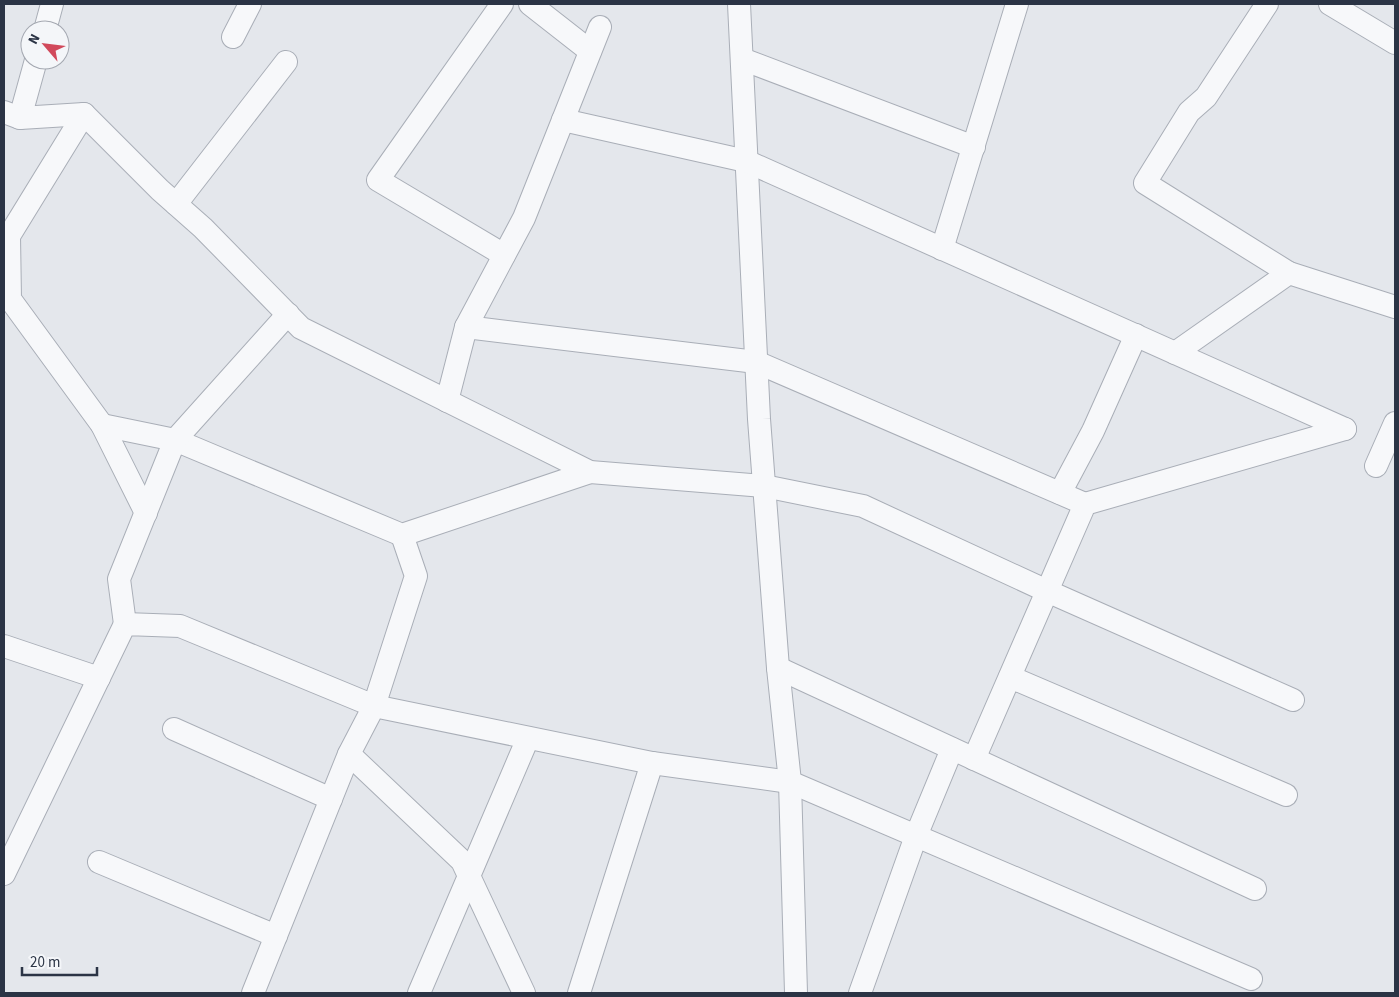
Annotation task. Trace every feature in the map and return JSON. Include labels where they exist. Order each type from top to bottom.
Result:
[{"type":"street","points":[[48,20],[52,4]]},
{"type":"street","points":[[233,37],[250,4]]},
{"type":"street","points":[[502,4],[378,180],[504,255]]},
{"type":"street","points":[[530,4],[590,51]]},
{"type":"street","points":[[739,4],[759,418],[778,668],[790,782],[796,993]]},
{"type":"street","points":[[942,249],[1017,4]]},
{"type":"street","points":[[1268,4],[1206,97],[1189,112],[1145,183],[1289,273],[1395,307]]},
{"type":"street","points":[[1330,4],[1395,43]]},
{"type":"street","points":[[447,401],[466,326],[524,218],[600,27]]},
{"type":"street","points":[[742,59],[974,147]]},
{"type":"street","points":[[176,204],[286,62]]},
{"type":"street","points":[[32,70],[12,115],[84,114],[203,228],[301,328],[447,401],[590,472],[764,486],[862,506],[1292,700]]},
{"type":"street","points":[[84,114],[9,236],[7,298],[102,425],[146,513]]},
{"type":"street","points":[[466,326],[756,362],[1085,504],[1345,429],[746,161],[563,120]]},
{"type":"street","points":[[1175,353],[1289,273]]},
{"type":"street","points":[[4,874],[125,624],[120,580],[175,440],[288,314]]},
{"type":"street","points":[[1060,493],[1093,431],[1136,336]]},
{"type":"street","points":[[1376,466],[1395,423]]},
{"type":"street","points":[[102,425],[175,440],[402,535],[590,472]]},
{"type":"street","points":[[974,759],[1085,504]]},
{"type":"street","points":[[253,993],[349,754],[374,706],[416,576],[402,535]]},
{"type":"street","points":[[125,624],[180,626],[374,706],[652,763],[790,782],[1251,979]]},
{"type":"street","points":[[4,646],[100,678]]},
{"type":"street","points":[[778,668],[1255,889]]},
{"type":"street","points":[[1010,677],[1286,794]]},
{"type":"street","points":[[174,729],[331,799]]},
{"type":"street","points":[[418,993],[528,738]]},
{"type":"street","points":[[860,993],[916,836],[952,749]]},
{"type":"street","points":[[349,754],[462,861],[524,993]]},
{"type":"street","points":[[579,993],[652,763]]},
{"type":"street","points":[[99,862],[276,936]]}]
